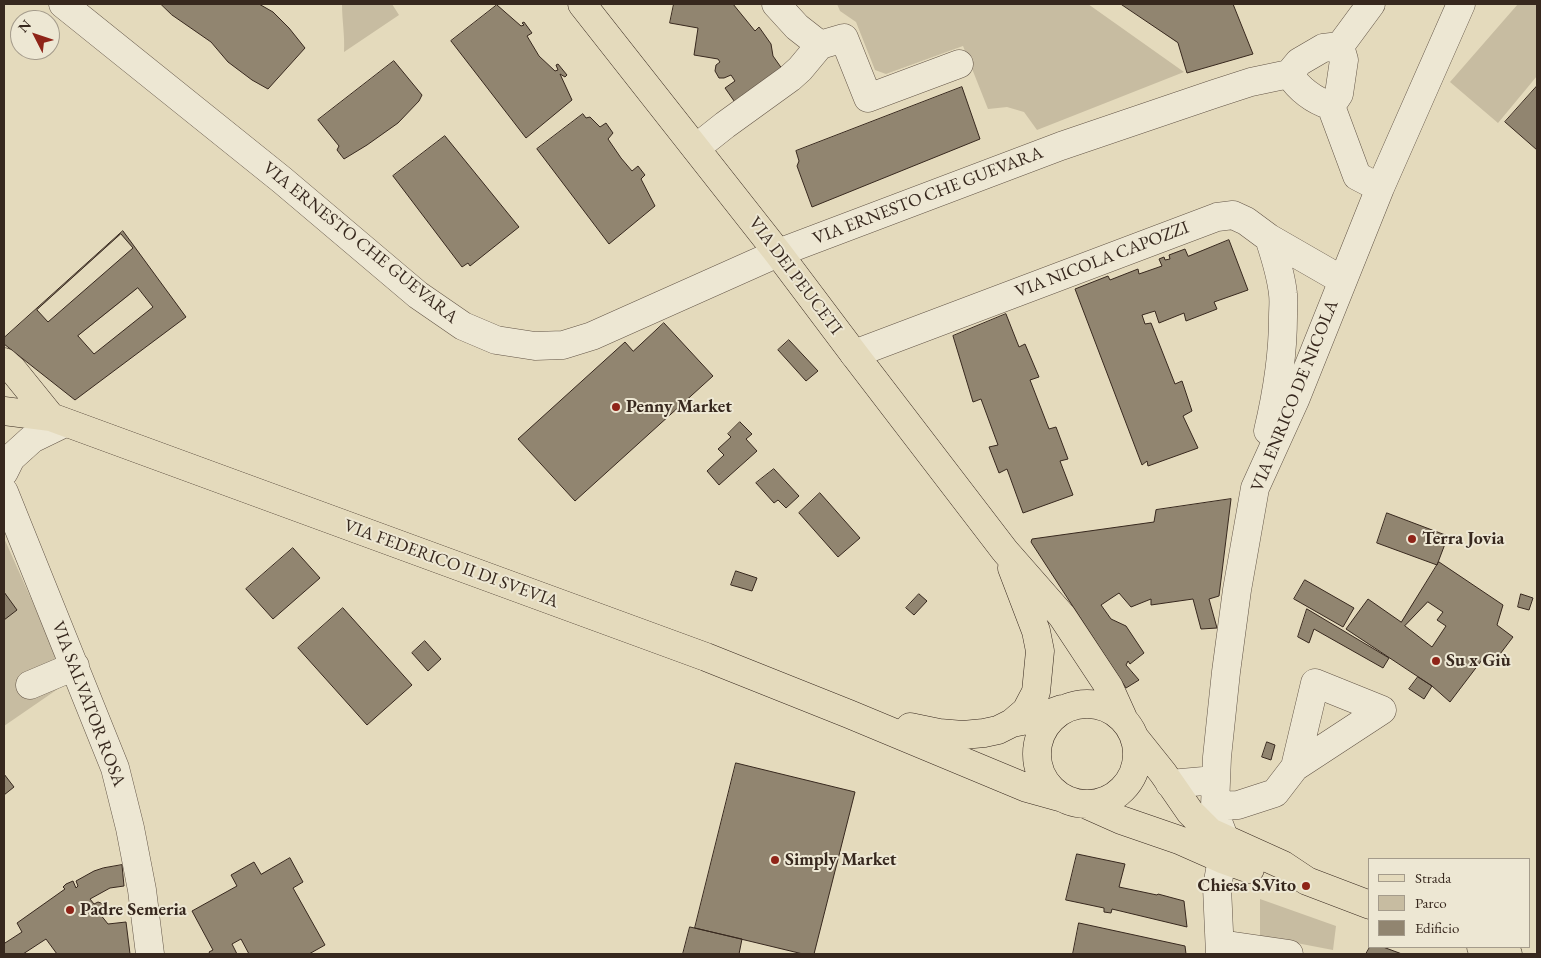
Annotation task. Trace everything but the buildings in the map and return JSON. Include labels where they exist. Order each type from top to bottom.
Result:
[{"type":"main road","name":"VIA DEI PEUCETI","points":[[582,4],[778,252],[1005,551]]},
{"type":"main road","points":[[4,362],[58,420]]},
{"type":"main road","name":"VIA FEDERICO II DI SVEVIA","points":[[4,412],[58,420],[706,657],[849,714]]},
{"type":"main road","points":[[1005,551],[1036,631],[1039,645],[1040,651],[1031,718],[1041,774],[1050,788],[1074,801],[1121,820],[1179,840],[1224,849],[1278,879],[1307,881],[1368,904]]},
{"type":"main road","points":[[849,714],[1027,788],[1074,801],[1101,802],[1116,795],[1128,784],[1135,770],[1138,754],[1129,728],[1108,687],[1062,616],[1005,551]]},
{"type":"main road","points":[[849,714],[939,733],[963,735],[984,734],[1031,718],[1046,726],[1055,715],[1068,707],[1082,704],[1097,704],[1111,709],[1129,728],[1170,784],[1206,800]]},
{"type":"main road","points":[[1179,840],[1190,835],[1206,800]]},
{"type":"main road","points":[[1206,800],[1210,832],[1224,849]]},
{"type":"main road","points":[[1486,948],[1508,954]]},
{"type":"street","name":"VIA ERNESTO CHE GUEVARA","points":[[63,4],[282,180],[418,295],[463,326],[496,340],[535,346],[564,345],[592,336],[778,252],[1061,146],[1250,82],[1289,74]]},
{"type":"street","points":[[776,4],[797,26],[820,45]]},
{"type":"street","points":[[1331,106],[1317,102],[1296,84],[1289,74],[1299,62],[1323,48],[1340,46],[1370,4]]},
{"type":"street","name":"VIA ENRICO DE NICOLA","points":[[1206,800],[1237,590],[1255,488],[1295,400],[1380,188],[1460,4]]},
{"type":"street","points":[[696,148],[790,78],[820,45],[844,38],[868,98],[959,64]]},
{"type":"street","points":[[1331,106],[1339,94],[1341,85],[1344,60],[1340,46]]},
{"type":"street","points":[[1331,106],[1356,176],[1380,188]]},
{"type":"street","name":"VIA NICOLA CAPOZZI","points":[[854,354],[1217,217],[1233,215],[1246,221],[1269,238],[1342,280]]},
{"type":"street","points":[[1255,488],[1277,392],[1283,329],[1283,294],[1276,258],[1269,238]]},
{"type":"street","points":[[4,472],[11,458],[58,420]]},
{"type":"street","name":"VIA SALVATOR ROSA","points":[[4,492],[115,768],[134,846],[150,954]]},
{"type":"street","points":[[30,685],[75,666]]},
{"type":"street","points":[[1170,784],[1206,800],[1238,805],[1275,793],[1295,767]]},
{"type":"street","points":[[1224,849],[1217,888],[1220,949],[1289,954]]},
{"type":"green space","points":[[342,4],[392,4],[399,15],[344,52]]},
{"type":"green space","points":[[837,4],[1088,4],[1184,72],[1037,130],[1024,112],[1007,107],[988,109],[963,46],[886,74],[875,70],[856,22],[840,11]]},
{"type":"green space","points":[[1518,4],[1537,4],[1537,76],[1498,123],[1450,82]]},
{"type":"green space","points":[[4,538],[68,682],[4,726]]},
{"type":"green space","points":[[1260,899],[1336,926],[1333,950],[1260,936]]},
{"type":"place","name":"Penny Market","points":[[616,407]]},
{"type":"place","name":"Terra Jovia","points":[[1412,539]]},
{"type":"place","name":"Su x Giù","points":[[1436,661]]},
{"type":"place","name":"Simply Market","points":[[775,860]]},
{"type":"place","name":"Chiesa S.Vito","points":[[1306,886]]},
{"type":"place","name":"Padre Semeria","points":[[70,910]]}]
